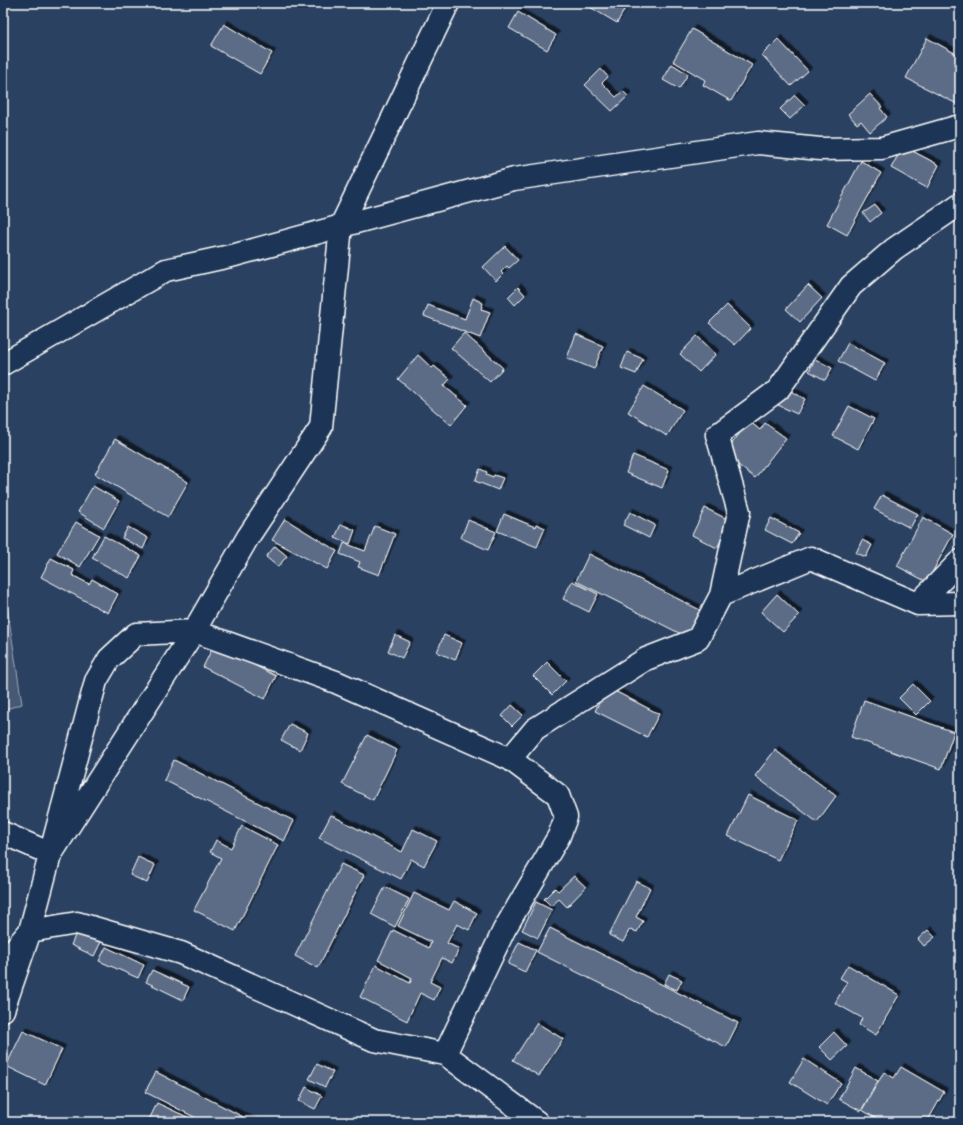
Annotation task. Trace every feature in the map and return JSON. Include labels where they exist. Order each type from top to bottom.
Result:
[{"type":"street","points":[[51,854],[194,631],[248,537],[321,427],[341,226],[448,3]]},
{"type":"street","points":[[3,364],[166,270],[235,255],[514,179],[758,143],[820,149],[882,148],[960,127]]},
{"type":"street","points":[[510,759],[535,729],[646,659],[698,639],[721,595],[739,512],[717,435],[778,390],[851,286],[894,249],[960,204]]},
{"type":"street","points":[[721,595],[811,558],[918,604],[960,603]]},
{"type":"street","points":[[918,604],[960,560]]},
{"type":"street","points":[[3,1010],[30,931],[96,681],[109,659],[136,634],[194,631],[336,682],[510,759],[558,795],[566,817],[559,836],[504,930],[445,1054]]},
{"type":"street","points":[[3,833],[51,854]]},
{"type":"street","points":[[3,962],[30,931],[77,923],[181,953],[374,1040],[445,1054],[537,1122]]},
{"type":"shaded area","points":[[3,580],[22,704],[3,710]]},
{"type":"building","points":[[583,3],[628,3],[617,23]]},
{"type":"building","points":[[518,12],[556,35],[547,50],[509,28]]},
{"type":"building","points":[[224,24],[272,53],[260,74],[211,46]]},
{"type":"building","points":[[692,29],[752,65],[731,101],[703,85],[705,80],[673,61]]},
{"type":"building","points":[[927,38],[960,56],[959,105],[906,78]]},
{"type":"building","points":[[778,39],[808,71],[791,86],[762,55]]},
{"type":"building","points":[[672,64],[688,74],[679,89],[663,80]]},
{"type":"building","points":[[601,69],[608,77],[602,83],[616,97],[623,91],[628,96],[612,111],[585,85]]},
{"type":"building","points":[[870,94],[882,107],[880,108],[887,117],[870,132],[861,121],[857,124],[848,114]]},
{"type":"building","points":[[795,95],[805,105],[790,119],[780,109]]},
{"type":"building","points":[[903,146],[939,165],[927,188],[891,168]]},
{"type":"building","points":[[861,161],[881,173],[847,235],[827,224]]},
{"type":"building","points":[[875,205],[881,213],[870,222],[863,213]]},
{"type":"building","points":[[505,246],[518,260],[509,268],[507,266],[501,272],[503,274],[496,281],[483,267]]},
{"type":"building","points":[[808,285],[822,298],[800,322],[786,309]]},
{"type":"building","points":[[518,287],[525,295],[515,305],[508,297]]},
{"type":"building","points":[[473,298],[483,303],[481,309],[490,312],[480,338],[424,316],[428,305],[465,319]]},
{"type":"building","points":[[727,305],[751,328],[735,345],[709,323]]},
{"type":"building","points":[[464,333],[503,368],[490,382],[451,348]]},
{"type":"building","points":[[576,334],[603,346],[594,369],[567,358]]},
{"type":"building","points":[[697,336],[716,354],[699,372],[680,354]]},
{"type":"building","points":[[848,343],[885,363],[875,381],[838,361]]},
{"type":"building","points":[[627,352],[643,359],[636,374],[621,368]]},
{"type":"building","points":[[418,355],[432,368],[434,366],[450,379],[444,386],[467,405],[451,425],[398,379]]},
{"type":"building","points":[[815,359],[832,368],[825,380],[809,371]]},
{"type":"building","points":[[644,386],[683,410],[667,436],[628,412]]},
{"type":"building","points":[[787,389],[805,399],[797,414],[778,405]]},
{"type":"building","points":[[849,406],[874,419],[858,449],[833,436]]},
{"type":"building","points":[[749,421],[760,430],[765,423],[786,438],[755,478],[724,454]]},
{"type":"building","points":[[115,439],[188,482],[168,517],[95,474]]},
{"type":"building","points":[[633,455],[669,470],[662,488],[626,473]]},
{"type":"building","points":[[480,469],[493,477],[494,475],[503,478],[498,490],[475,481]]},
{"type":"building","points":[[93,486],[119,501],[104,528],[78,512]]},
{"type":"building","points":[[882,495],[918,514],[910,528],[874,509]]},
{"type":"building","points":[[705,508],[731,521],[717,548],[692,535]]},
{"type":"building","points":[[630,512],[655,525],[649,538],[623,525]]},
{"type":"building","points":[[504,514],[535,527],[536,524],[545,528],[537,547],[497,531]]},
{"type":"building","points":[[923,517],[953,534],[927,582],[897,566]]},
{"type":"building","points":[[771,518],[799,533],[792,544],[765,530]]},
{"type":"building","points":[[285,519],[337,551],[327,569],[272,540]]},
{"type":"building","points":[[468,520],[496,532],[488,550],[461,538]]},
{"type":"building","points":[[76,522],[99,535],[80,567],[57,553]]},
{"type":"building","points":[[341,524],[355,530],[350,544],[335,538]]},
{"type":"building","points":[[375,526],[395,534],[379,575],[358,567],[360,562],[340,554],[344,543],[365,551]]},
{"type":"building","points":[[128,527],[148,538],[143,549],[122,538]]},
{"type":"building","points":[[104,536],[141,556],[129,578],[92,558]]},
{"type":"building","points":[[862,540],[872,545],[866,557],[856,553]]},
{"type":"building","points":[[275,546],[287,556],[278,567],[266,557]]},
{"type":"building","points":[[589,554],[702,611],[689,638],[576,581]]},
{"type":"building","points":[[51,558],[74,570],[72,575],[89,584],[92,579],[118,594],[108,613],[41,577]]},
{"type":"building","points":[[572,581],[598,594],[589,612],[563,599]]},
{"type":"building","points":[[777,594],[799,615],[783,632],[761,612]]},
{"type":"building","points":[[395,635],[410,642],[402,658],[388,651]]},
{"type":"building","points":[[444,635],[462,643],[455,660],[437,652]]},
{"type":"building","points":[[214,645],[276,676],[265,699],[203,667]]},
{"type":"building","points":[[547,662],[566,681],[552,695],[533,676]]},
{"type":"building","points":[[913,684],[930,701],[916,715],[899,698]]},
{"type":"building","points":[[607,687],[659,714],[647,737],[595,711]]},
{"type":"building","points":[[864,700],[954,732],[941,769],[851,737]]},
{"type":"building","points":[[512,705],[523,715],[512,726],[502,716]]},
{"type":"building","points":[[290,724],[308,733],[300,750],[281,740]]},
{"type":"building","points":[[367,735],[397,750],[373,800],[342,784]]},
{"type":"building","points":[[775,750],[836,796],[817,822],[755,776]]},
{"type":"building","points":[[174,760],[294,821],[284,841],[164,780]]},
{"type":"building","points":[[748,795],[798,820],[778,860],[728,836]]},
{"type":"building","points":[[331,815],[402,852],[413,829],[437,841],[424,866],[411,859],[401,879],[319,838]]},
{"type":"building","points":[[242,826],[278,845],[235,931],[194,910],[221,858],[210,852],[216,840],[231,848]]},
{"type":"building","points":[[138,857],[155,865],[147,883],[130,875]]},
{"type":"building","points":[[341,864],[364,875],[318,968],[295,956]]},
{"type":"building","points":[[574,876],[586,887],[567,907],[559,899],[551,906],[544,899],[555,888],[558,891]]},
{"type":"building","points":[[636,881],[650,888],[636,917],[643,921],[637,932],[630,929],[623,942],[609,935]]},
{"type":"building","points":[[385,887],[409,899],[395,927],[371,914]]},
{"type":"building","points":[[414,893],[449,910],[454,901],[477,913],[469,930],[457,924],[447,943],[459,949],[452,963],[442,958],[430,982],[440,987],[434,1000],[420,993],[407,1021],[360,997],[376,965],[410,983],[412,978],[378,960],[393,930],[429,948],[431,942],[398,926]]},
{"type":"building","points":[[536,902],[552,910],[538,938],[522,930]]},
{"type":"building","points":[[550,928],[738,1023],[726,1047],[537,952]]},
{"type":"building","points":[[78,929],[102,940],[94,956],[71,945]]},
{"type":"building","points":[[928,930],[935,937],[924,946],[918,939]]},
{"type":"building","points":[[519,942],[536,950],[525,972],[508,964]]},
{"type":"building","points":[[106,947],[144,965],[138,978],[99,961]]},
{"type":"building","points":[[848,965],[899,995],[876,1035],[859,1025],[862,1018],[835,1003],[847,982],[840,978]]},
{"type":"building","points":[[152,970],[189,987],[183,1000],[146,982]]},
{"type":"building","points":[[669,974],[682,980],[677,990],[664,984]]},
{"type":"building","points":[[537,1023],[563,1039],[539,1076],[513,1060]]},
{"type":"building","points":[[23,1031],[62,1049],[45,1085],[6,1066]]},
{"type":"building","points":[[834,1032],[847,1046],[832,1060],[819,1047]]},
{"type":"building","points":[[804,1059],[841,1083],[827,1105],[790,1082]]},
{"type":"building","points":[[317,1064],[333,1072],[325,1087],[309,1079]]},
{"type":"building","points":[[901,1067],[944,1092],[927,1122],[882,1122],[862,1110],[884,1072],[894,1078]]},
{"type":"building","points":[[856,1068],[878,1081],[861,1111],[839,1099]]},
{"type":"building","points":[[156,1072],[253,1122],[204,1122],[145,1092]]},
{"type":"building","points":[[306,1087],[322,1096],[315,1109],[299,1101]]},
{"type":"building","points":[[157,1103],[198,1122],[148,1122]]}]
